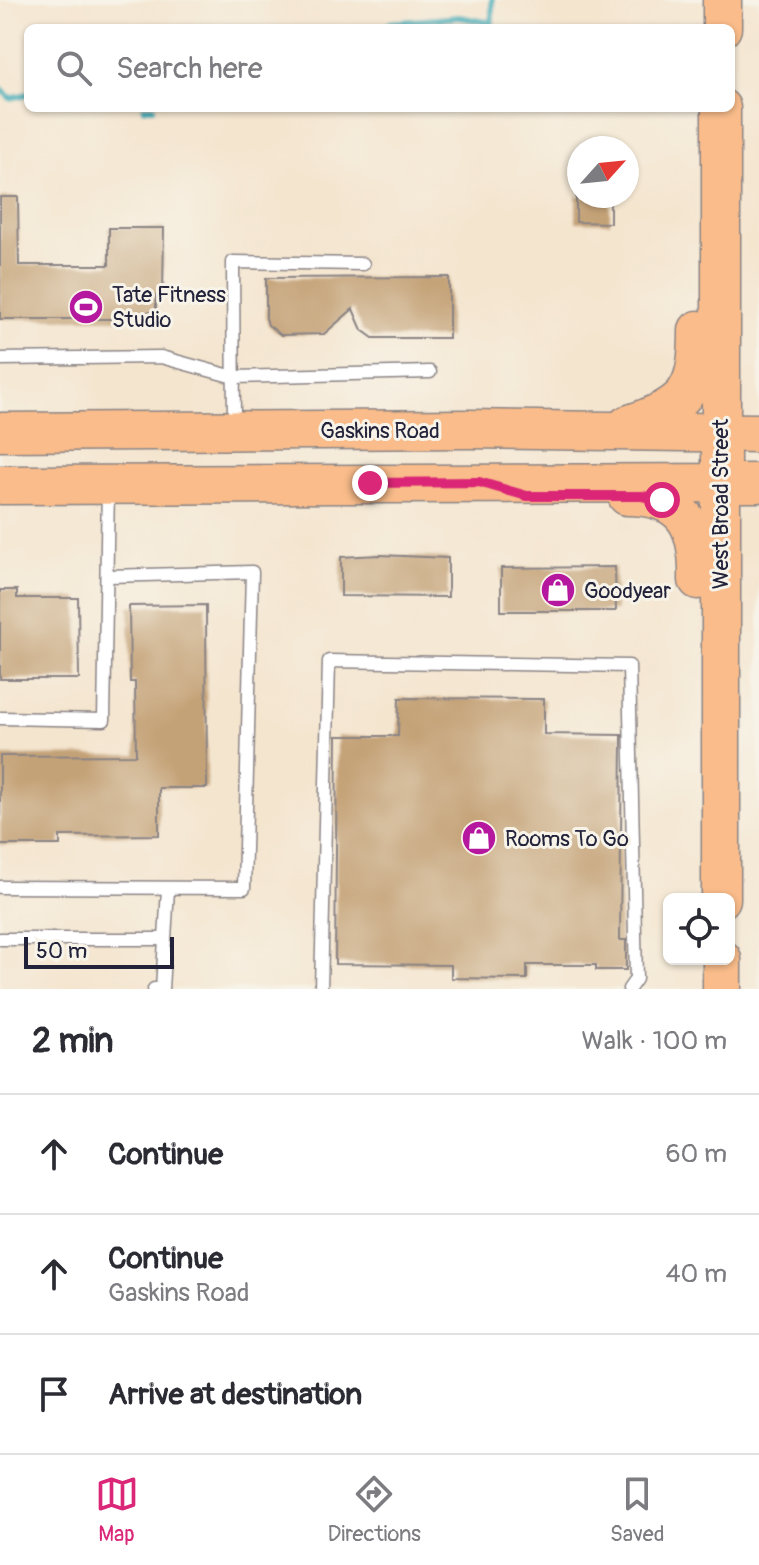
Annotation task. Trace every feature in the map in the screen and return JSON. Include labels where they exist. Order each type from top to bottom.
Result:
[{"type":"main road","points":[[722,0],[722,24]]},
{"type":"main road","points":[[611,431],[676,405],[696,375],[698,189],[720,112]]},
{"type":"main road","name":"West Broad Street","points":[[721,112],[721,893]]},
{"type":"main road","name":"Gaskins Road","points":[[0,432],[759,433]]},
{"type":"main road","points":[[479,482],[527,496],[652,498],[681,512],[697,544],[698,604],[720,720]]},
{"type":"main road","points":[[0,485],[759,483]]},
{"type":"main road","points":[[722,965],[722,989]]},
{"type":"lane","points":[[234,430],[233,262],[363,264]]},
{"type":"lane","points":[[0,359],[161,357],[234,377],[430,372]]},
{"type":"lane","points":[[0,718],[104,720],[109,576],[108,483]]},
{"type":"lane","points":[[0,887],[244,888],[252,572],[109,576]]},
{"type":"lane","points":[[321,989],[329,661],[629,666],[636,979],[629,989]]},
{"type":"lane","points":[[154,989],[162,989],[168,889]]},
{"type":"lane","points":[[0,939],[163,939]]},
{"type":"building","points":[[0,197],[18,197],[19,265],[109,265],[109,228],[164,228],[163,295],[156,295],[156,312],[130,312],[130,319],[0,319]]},
{"type":"building","points":[[576,208],[610,208],[610,223],[576,222]]},
{"type":"building","points":[[449,277],[449,338],[373,338],[362,330],[353,309],[324,334],[281,335],[268,325],[266,318],[266,278]]},
{"type":"building","points":[[341,557],[448,558],[448,597],[341,596]]},
{"type":"building","name":"Goodyear","points":[[615,567],[616,611],[501,611],[501,568]]},
{"type":"building","points":[[0,590],[17,590],[17,598],[78,598],[79,679],[0,679]]},
{"type":"building","points":[[206,605],[207,788],[159,788],[159,835],[60,836],[60,845],[0,845],[0,756],[136,755],[135,682],[130,682],[129,606]]},
{"type":"building","name":"Rooms To Go","points":[[399,698],[544,699],[544,734],[622,735],[620,940],[626,940],[626,970],[596,970],[596,965],[527,965],[527,979],[451,978],[451,965],[335,964],[337,736],[398,736]]},
{"type":"waterway","points":[[389,24],[459,17],[492,23],[492,0]]},
{"type":"waterway","points":[[0,87],[10,98],[24,95]]},
{"type":"place","name":"Tate Fitness Studio","points":[[86,307]]},
{"type":"place","name":"Goodyear","points":[[558,590]]},
{"type":"place","name":"Rooms To Go","points":[[479,838]]},
{"type":"route","points":[[370,483],[479,482],[527,496],[642,496],[662,500]]}]
